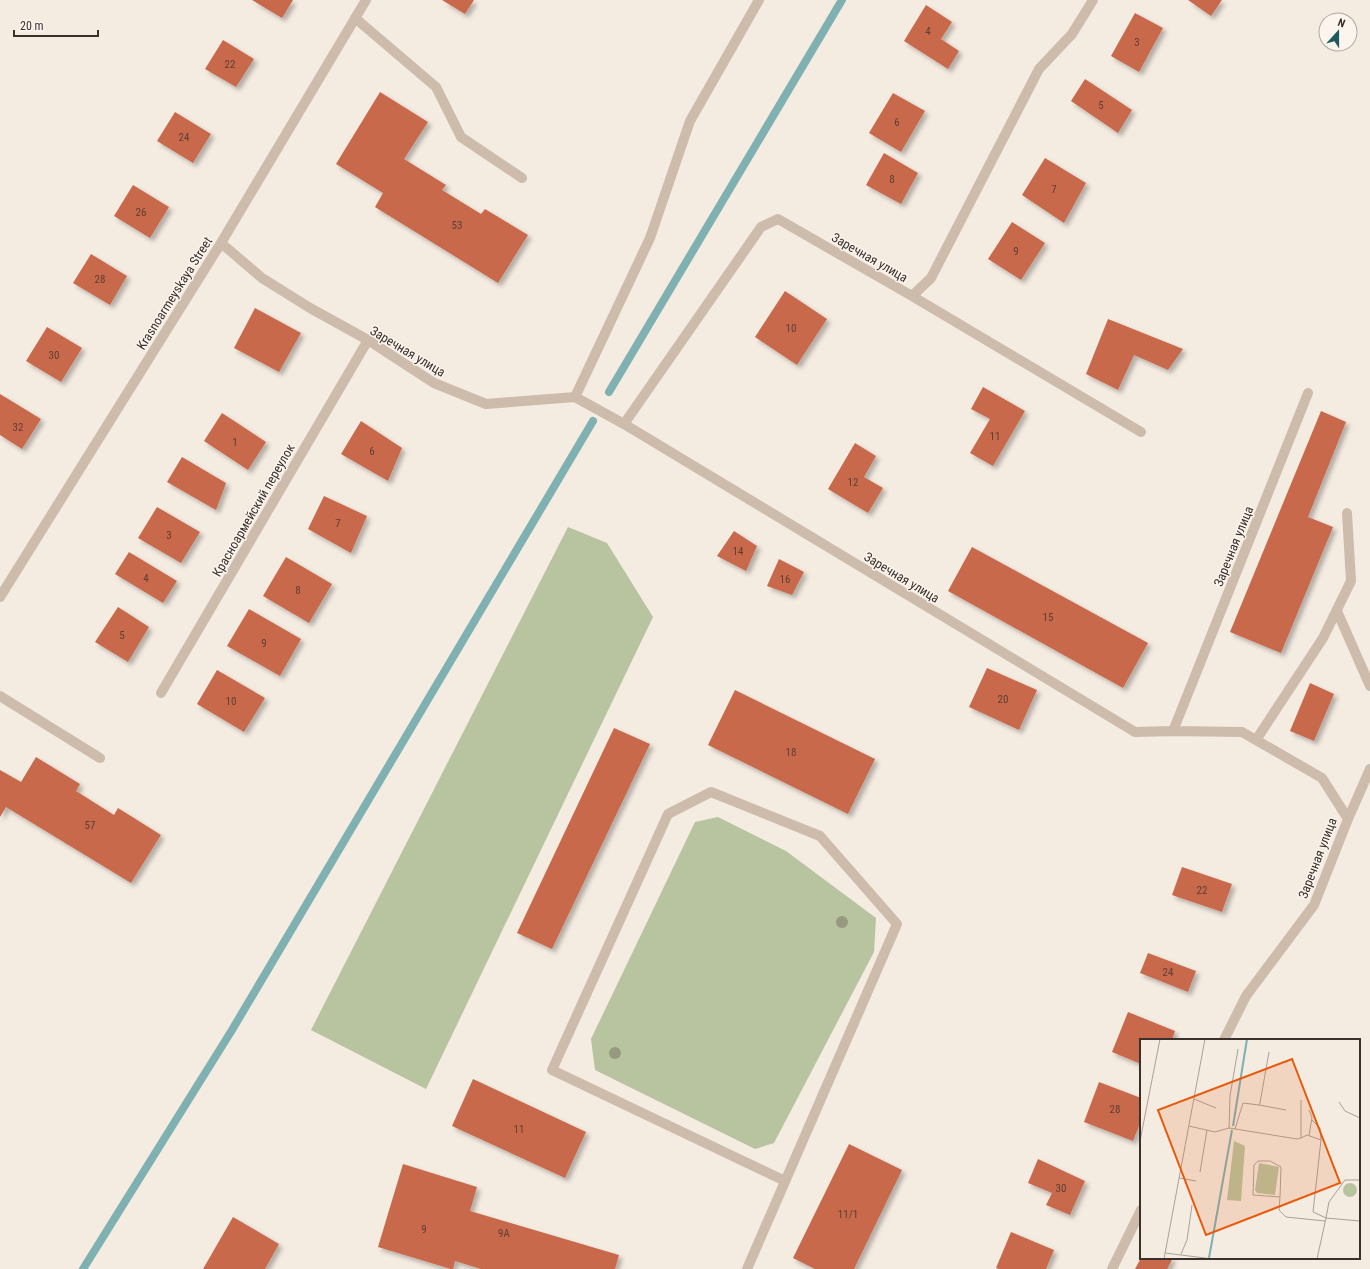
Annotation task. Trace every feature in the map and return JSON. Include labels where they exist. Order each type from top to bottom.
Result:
[{"type":"street","name":"Krasnoarmeyskaya Street","points":[[0,597],[221,243],[366,0]]},
{"type":"street","points":[[575,397],[650,238],[690,121],[759,0]]},
{"type":"street","name":"Заречная улица","points":[[624,424],[761,227],[778,219],[912,296],[931,278],[1038,69],[1072,34],[1093,0]]},
{"type":"street","points":[[355,18],[436,86],[461,137],[522,178]]},
{"type":"street","name":"Заречная улица","points":[[221,243],[262,278],[310,308],[368,340],[434,383],[486,404],[575,397],[624,424],[1135,732],[1173,730],[1242,732],[1322,778],[1348,819],[1314,905],[1246,996],[1224,1039]]},
{"type":"street","points":[[912,296],[1141,432]]},
{"type":"street","name":"Красноармейский переулок","points":[[160,693],[368,340]]},
{"type":"street","name":"Заречная улица","points":[[1173,730],[1308,393]]},
{"type":"street","points":[[1256,740],[1323,638],[1352,581],[1347,513]]},
{"type":"street","points":[[1337,611],[1370,686]]},
{"type":"street","points":[[0,696],[100,758]]},
{"type":"street","points":[[1348,819],[1370,769]]},
{"type":"street","points":[[747,1269],[897,924],[820,836],[711,792],[668,814],[552,1070],[785,1181]]},
{"type":"street","points":[[1112,1269],[1140,1212]]},
{"type":"green space","points":[[568,527],[607,543],[653,617],[426,1089],[311,1030]]},
{"type":"green space","points":[[718,817],[786,851],[876,918],[874,952],[774,1143],[755,1149],[595,1070],[591,1039],[695,822]]},
{"type":"building","points":[[252,0],[293,0],[282,18]]},
{"type":"building","points":[[442,0],[474,0],[465,14]]},
{"type":"building","points":[[1188,0],[1222,0],[1211,16]]},
{"type":"building","points":[[926,5],[952,22],[941,39],[959,51],[948,69],[904,41]]},
{"type":"building","points":[[1135,13],[1163,28],[1139,72],[1111,56]]},
{"type":"building","points":[[223,40],[254,59],[236,87],[205,69]]},
{"type":"building","points":[[1085,79],[1132,110],[1118,133],[1071,101]]},
{"type":"building","points":[[380,92],[428,122],[404,159],[446,185],[442,190],[481,214],[485,209],[528,235],[498,283],[375,207],[383,193],[336,164]]},
{"type":"building","points":[[893,93],[925,111],[901,152],[869,133]]},
{"type":"building","points":[[175,112],[211,134],[193,163],[157,141]]},
{"type":"building","points":[[884,153],[918,173],[901,204],[866,185]]},
{"type":"building","points":[[1045,158],[1086,183],[1064,223],[1022,195]]},
{"type":"building","points":[[133,185],[169,207],[150,238],[114,216]]},
{"type":"building","points":[[1012,222],[1045,243],[1021,280],[988,259]]},
{"type":"building","points":[[91,254],[127,276],[110,305],[73,283]]},
{"type":"building","points":[[785,291],[827,319],[797,365],[755,337]]},
{"type":"building","points":[[255,308],[301,333],[279,372],[234,348]]},
{"type":"building","points":[[1108,319],[1183,349],[1168,370],[1134,355],[1118,390],[1086,374]]},
{"type":"building","points":[[47,327],[82,348],[61,382],[26,361]]},
{"type":"building","points":[[983,387],[1025,411],[993,466],[970,453],[990,419],[971,409]]},
{"type":"building","points":[[0,394],[41,419],[22,449],[0,435]]},
{"type":"building","points":[[1321,411],[1346,422],[1308,517],[1333,527],[1281,653],[1230,632]]},
{"type":"building","points":[[222,413],[266,442],[248,470],[204,441]]},
{"type":"building","points":[[361,421],[402,448],[388,481],[341,454]]},
{"type":"building","points":[[855,443],[876,456],[864,477],[883,488],[868,513],[828,489]]},
{"type":"building","points":[[182,457],[226,483],[216,510],[167,482]]},
{"type":"building","points":[[324,496],[367,516],[351,553],[308,529]]},
{"type":"building","points":[[157,507],[200,532],[181,563],[138,538]]},
{"type":"building","points":[[734,531],[757,546],[746,571],[717,556]]},
{"type":"building","points":[[972,547],[1148,643],[1123,688],[948,591]]},
{"type":"building","points":[[129,552],[177,581],[163,603],[115,574]]},
{"type":"building","points":[[286,557],[332,584],[309,623],[263,596]]},
{"type":"building","points":[[779,559],[804,572],[792,595],[767,586]]},
{"type":"building","points":[[118,607],[149,627],[128,662],[95,642]]},
{"type":"building","points":[[249,609],[301,639],[280,676],[227,646]]},
{"type":"building","points":[[987,668],[1037,690],[1019,730],[969,707]]},
{"type":"building","points":[[217,670],[265,698],[244,732],[197,704]]},
{"type":"building","points":[[1310,683],[1334,694],[1314,741],[1290,731]]},
{"type":"building","points":[[735,690],[875,759],[848,814],[708,745]]},
{"type":"building","points":[[614,728],[650,744],[552,949],[517,933]]},
{"type":"building","points":[[36,757],[80,784],[76,791],[114,815],[118,808],[161,835],[131,883],[6,807],[0,817],[0,770],[21,782]]},
{"type":"building","points":[[1182,867],[1232,884],[1222,912],[1172,895]]},
{"type":"building","points":[[1148,953],[1196,971],[1188,992],[1140,973]]},
{"type":"building","points":[[1128,1012],[1175,1031],[1172,1039],[1140,1039],[1140,1064],[1112,1052]]},
{"type":"building","points":[[473,1079],[586,1132],[565,1178],[452,1126]]},
{"type":"building","points":[[1099,1082],[1140,1098],[1140,1124],[1133,1141],[1084,1122]]},
{"type":"building","points":[[849,1144],[902,1170],[854,1269],[815,1269],[793,1258]]},
{"type":"building","points":[[1038,1159],[1085,1181],[1070,1215],[1046,1205],[1052,1193],[1028,1183]]},
{"type":"building","points":[[403,1164],[477,1187],[470,1211],[619,1255],[615,1269],[481,1269],[455,1261],[453,1269],[451,1269],[378,1247]]},
{"type":"building","points":[[233,1217],[279,1244],[265,1269],[203,1269]]},
{"type":"building","points":[[1011,1232],[1054,1250],[1046,1269],[996,1268]]},
{"type":"building","points":[[1140,1259],[1172,1259],[1167,1269],[1135,1269]]},
{"type":"waterway","points":[[609,392],[842,0]]},
{"type":"waterway","points":[[83,1269],[232,1030],[593,421]]}]
